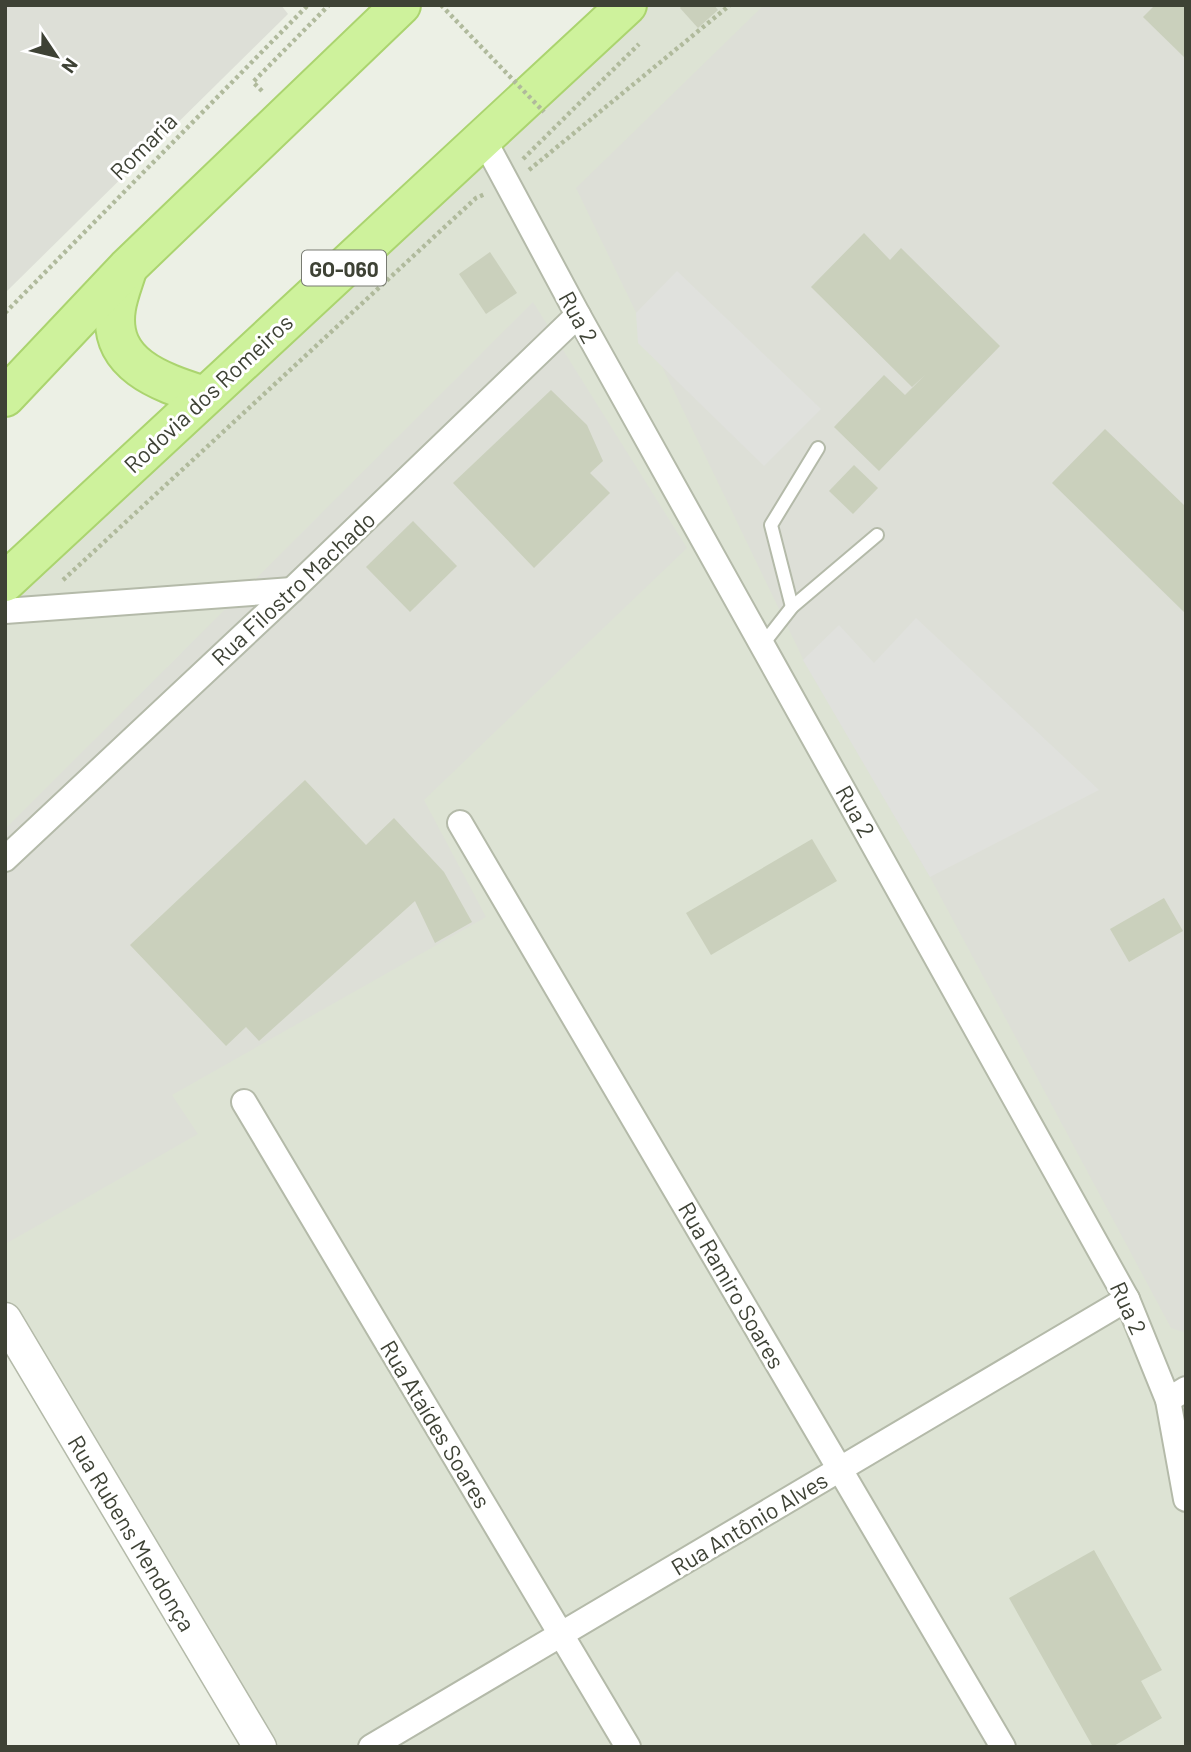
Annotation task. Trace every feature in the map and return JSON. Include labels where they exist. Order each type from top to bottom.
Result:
[{"type":"main road","points":[[5,397],[127,268],[401,5]]},
{"type":"main road","name":"Rodovia dos Romeiros","points":[[18,595],[204,396],[627,5]]},
{"type":"main road","points":[[127,268],[116,309],[116,334],[124,353],[139,368],[164,383],[204,396]]},
{"type":"street","name":"Rua 2","points":[[484,140],[578,315],[763,644],[1177,1395],[1186,1499]]},
{"type":"street","name":"Rua Filostro Machado","points":[[5,859],[292,590],[578,315]]},
{"type":"street","points":[[5,611],[18,595],[292,590]]},
{"type":"street","name":"Rua Ramiro Soares","points":[[460,823],[1003,1747]]},
{"type":"street","name":"Rua Ataídes Soares","points":[[244,1102],[628,1747]]},
{"type":"street","name":"Rua Antônio Alves","points":[[371,1747],[1126,1299]]},
{"type":"street","name":"Rua Rubens Mendonça","points":[[5,1319],[260,1747]]},
{"type":"lane","points":[[792,607],[771,525],[818,448]]},
{"type":"lane","points":[[763,644],[792,607],[877,535]]},
{"type":"path","name":"Romaria","points":[[5,313],[308,5]]},
{"type":"path","points":[[265,94],[253,82],[329,5]]},
{"type":"path","points":[[441,5],[544,112]]},
{"type":"path","points":[[18,595],[476,198],[536,166],[730,5]]},
{"type":"shaded area","points":[[5,5],[281,5],[288,14],[5,293]]},
{"type":"shaded area","points":[[627,5],[1186,5],[1186,1747],[271,1747],[5,1302],[5,601]]},
{"type":"shaded area","points":[[764,5],[1186,5],[1186,1333],[1171,1328],[930,877],[805,663],[576,188]]},
{"type":"shaded area","points":[[677,271],[821,409],[764,466],[638,343],[636,313]]},
{"type":"shaded area","points":[[533,302],[687,548],[424,800],[486,917],[172,1095],[198,1134],[7,1243],[5,829]]},
{"type":"shaded area","points":[[916,618],[1099,790],[930,877],[803,660],[839,625],[874,663]]},
{"type":"building","points":[[682,5],[714,5],[718,10],[698,28],[680,8]]},
{"type":"building","points":[[1155,5],[1186,5],[1186,59],[1143,17]]},
{"type":"building","points":[[864,233],[890,260],[901,248],[1000,346],[879,471],[834,427],[884,375],[905,395],[925,375],[912,387],[811,287]]},
{"type":"building","points":[[490,252],[517,293],[486,314],[459,274]]},
{"type":"building","points":[[551,390],[587,425],[603,461],[590,473],[610,493],[534,568],[453,483]]},
{"type":"building","points":[[1105,429],[1186,507],[1186,614],[1052,483]]},
{"type":"building","points":[[854,465],[878,488],[853,514],[829,491]]},
{"type":"building","points":[[413,521],[457,566],[410,612],[366,567]]},
{"type":"building","points":[[305,780],[366,845],[394,818],[444,872],[472,922],[435,943],[415,901],[259,1041],[246,1027],[226,1046],[130,945]]},
{"type":"building","points":[[812,839],[837,881],[711,955],[686,913]]},
{"type":"building","points":[[1164,898],[1183,931],[1129,962],[1110,929]]},
{"type":"building","points":[[1094,1550],[1162,1670],[1141,1681],[1162,1718],[1112,1747],[1093,1747],[1009,1598]]}]
